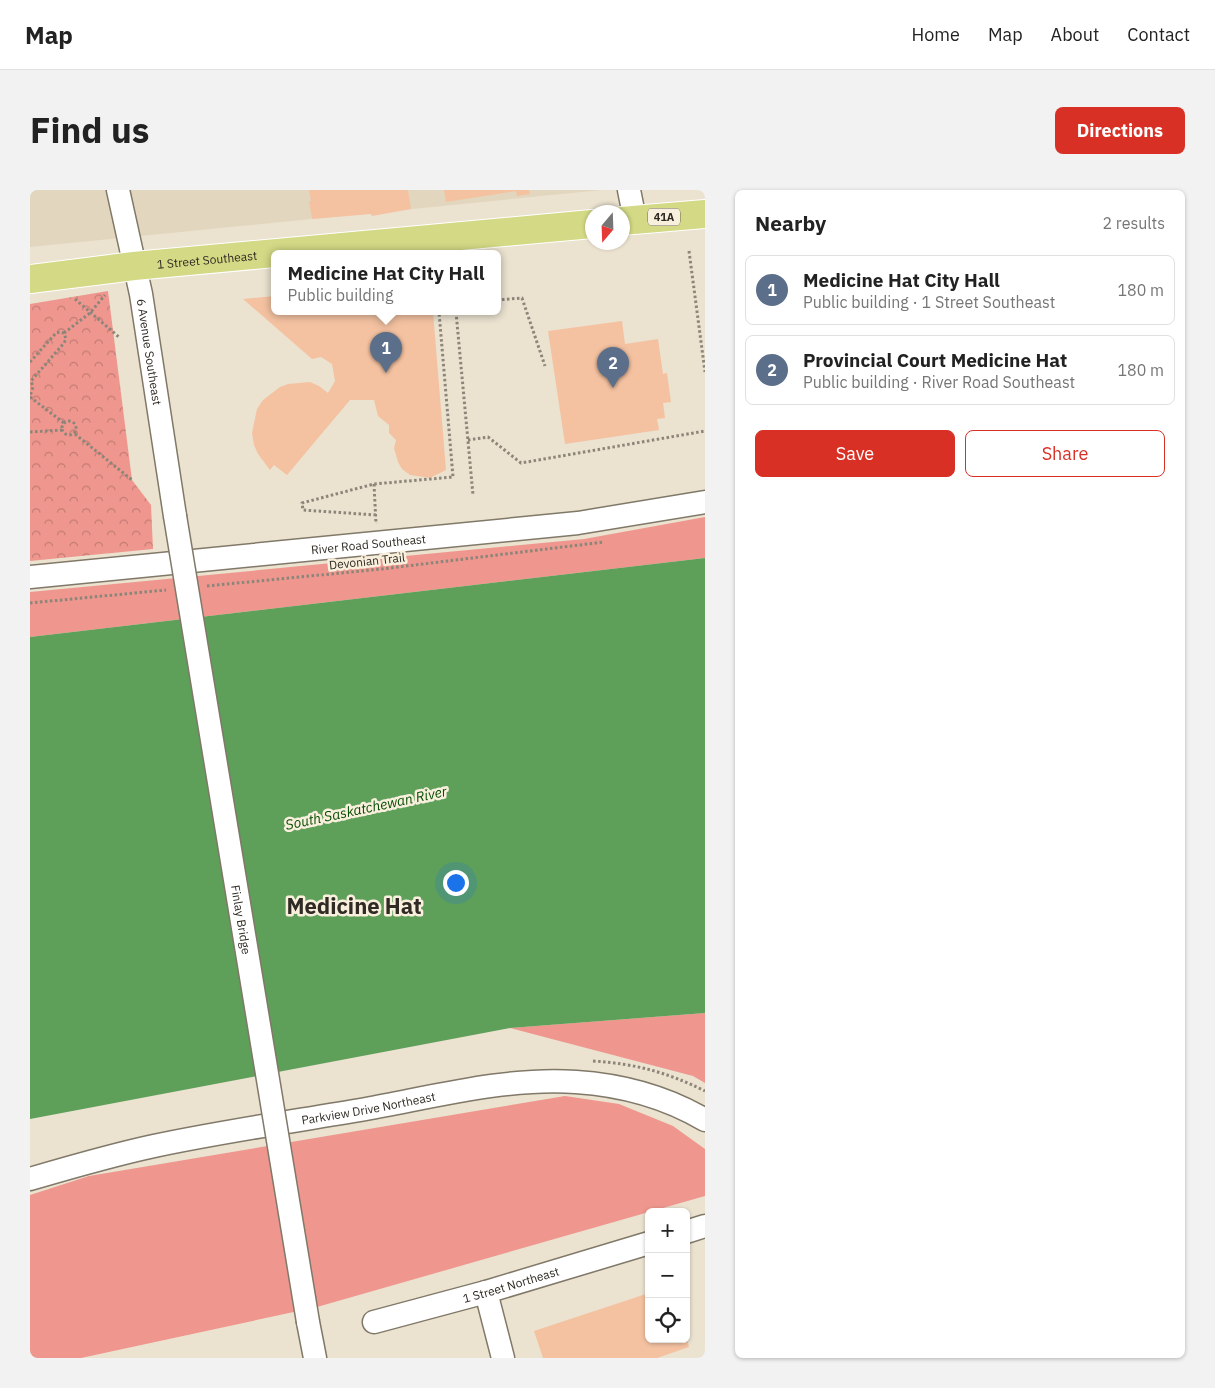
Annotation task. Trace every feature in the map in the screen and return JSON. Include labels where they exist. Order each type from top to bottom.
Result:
[{"type":"main road","name":"41A","points":[[630,221],[705,214]]},
{"type":"main road","name":"1 Street Southeast","points":[[308,250],[585,225]]},
{"type":"main road","name":"1 Street Southeast","points":[[31,276],[271,253]]},
{"type":"street","name":"6 Avenue Southeast","points":[[118,190],[141,294],[175,516]]},
{"type":"street","points":[[630,190],[630,205]]},
{"type":"street","name":"River Road Southeast","points":[[30,577],[578,523],[705,502]]},
{"type":"street","name":"Finlay Bridge","points":[[175,516],[315,1358]]},
{"type":"street","name":"Parkview Drive Northeast","points":[[30,1179],[154,1146],[463,1091],[539,1082],[576,1082],[612,1086],[656,1096],[686,1109],[705,1120]]},
{"type":"street","points":[[690,1231],[705,1226]]},
{"type":"street","name":"1 Street Northeast","points":[[374,1322],[486,1292],[645,1244]]},
{"type":"street","points":[[486,1292],[503,1358]]},
{"type":"path","points":[[689,251],[705,372]]},
{"type":"path","points":[[30,362],[56,332],[64,333],[90,313],[105,295]]},
{"type":"path","points":[[501,300],[522,298],[545,366]]},
{"type":"path","points":[[75,299],[120,338]]},
{"type":"path","points":[[374,484],[376,515],[303,510],[302,503],[374,484],[453,477],[439,315]]},
{"type":"path","points":[[456,315],[473,495]]},
{"type":"path","points":[[64,333],[66,339],[64,343],[31,381],[30,396],[64,423]]},
{"type":"path","points":[[64,423],[68,421],[73,422],[77,430],[75,434]]},
{"type":"path","points":[[62,430],[64,423]]},
{"type":"path","points":[[30,432],[62,430]]},
{"type":"path","points":[[62,430],[64,434],[69,436],[75,434]]},
{"type":"path","points":[[468,440],[488,437],[521,464],[705,431]]},
{"type":"path","points":[[75,434],[132,480]]},
{"type":"path","name":"Devonian Trail","points":[[206,586],[382,569],[613,540]]},
{"type":"path","points":[[30,603],[167,590]]},
{"type":"shaded area","points":[[30,190],[602,190],[30,247]]},
{"type":"green space","points":[[108,291],[132,480],[151,505],[153,549],[30,561],[30,304]]},
{"type":"green space","points":[[705,517],[705,558],[30,637],[30,592],[584,539]]},
{"type":"green space","points":[[705,1013],[705,1083],[693,1076],[510,1028]]},
{"type":"green space","points":[[565,1096],[619,1104],[673,1126],[705,1149],[705,1196],[663,1208],[645,1208],[645,1213],[317,1307],[81,1358],[30,1358],[30,1195],[89,1176]]},
{"type":"water","name":"South Saskatchewan River","points":[[705,558],[705,1013],[510,1028],[30,1119],[30,637]]},
{"type":"building","points":[[309,190],[408,190],[411,209],[372,216],[371,214],[312,219]]},
{"type":"building","points":[[444,190],[529,190],[530,194],[517,196],[516,191],[446,202]]},
{"type":"building","points":[[271,296],[271,315],[433,315],[446,470],[430,478],[410,475],[402,469],[398,462],[394,448],[396,440],[389,433],[389,425],[378,416],[374,400],[350,400],[287,475],[274,465],[270,470],[258,454],[252,433],[257,409],[263,400],[280,387],[288,384],[310,382],[328,393],[335,381],[332,364],[321,357],[312,359],[243,299]]},
{"type":"building","points":[[622,321],[625,344],[658,339],[663,374],[667,373],[671,402],[663,403],[665,418],[657,419],[659,430],[565,444],[548,331]]},
{"type":"building","points":[[645,1294],[645,1343],[688,1343],[689,1347],[657,1358],[543,1358],[534,1331]]},
{"type":"place","name":"Medicine Hat City Hall","points":[[386,373]]},
{"type":"place","name":"Provincial Court Medicine Hat","points":[[613,388]]},
{"type":"district","name":"Medicine Hat","points":[[354,905]]}]
